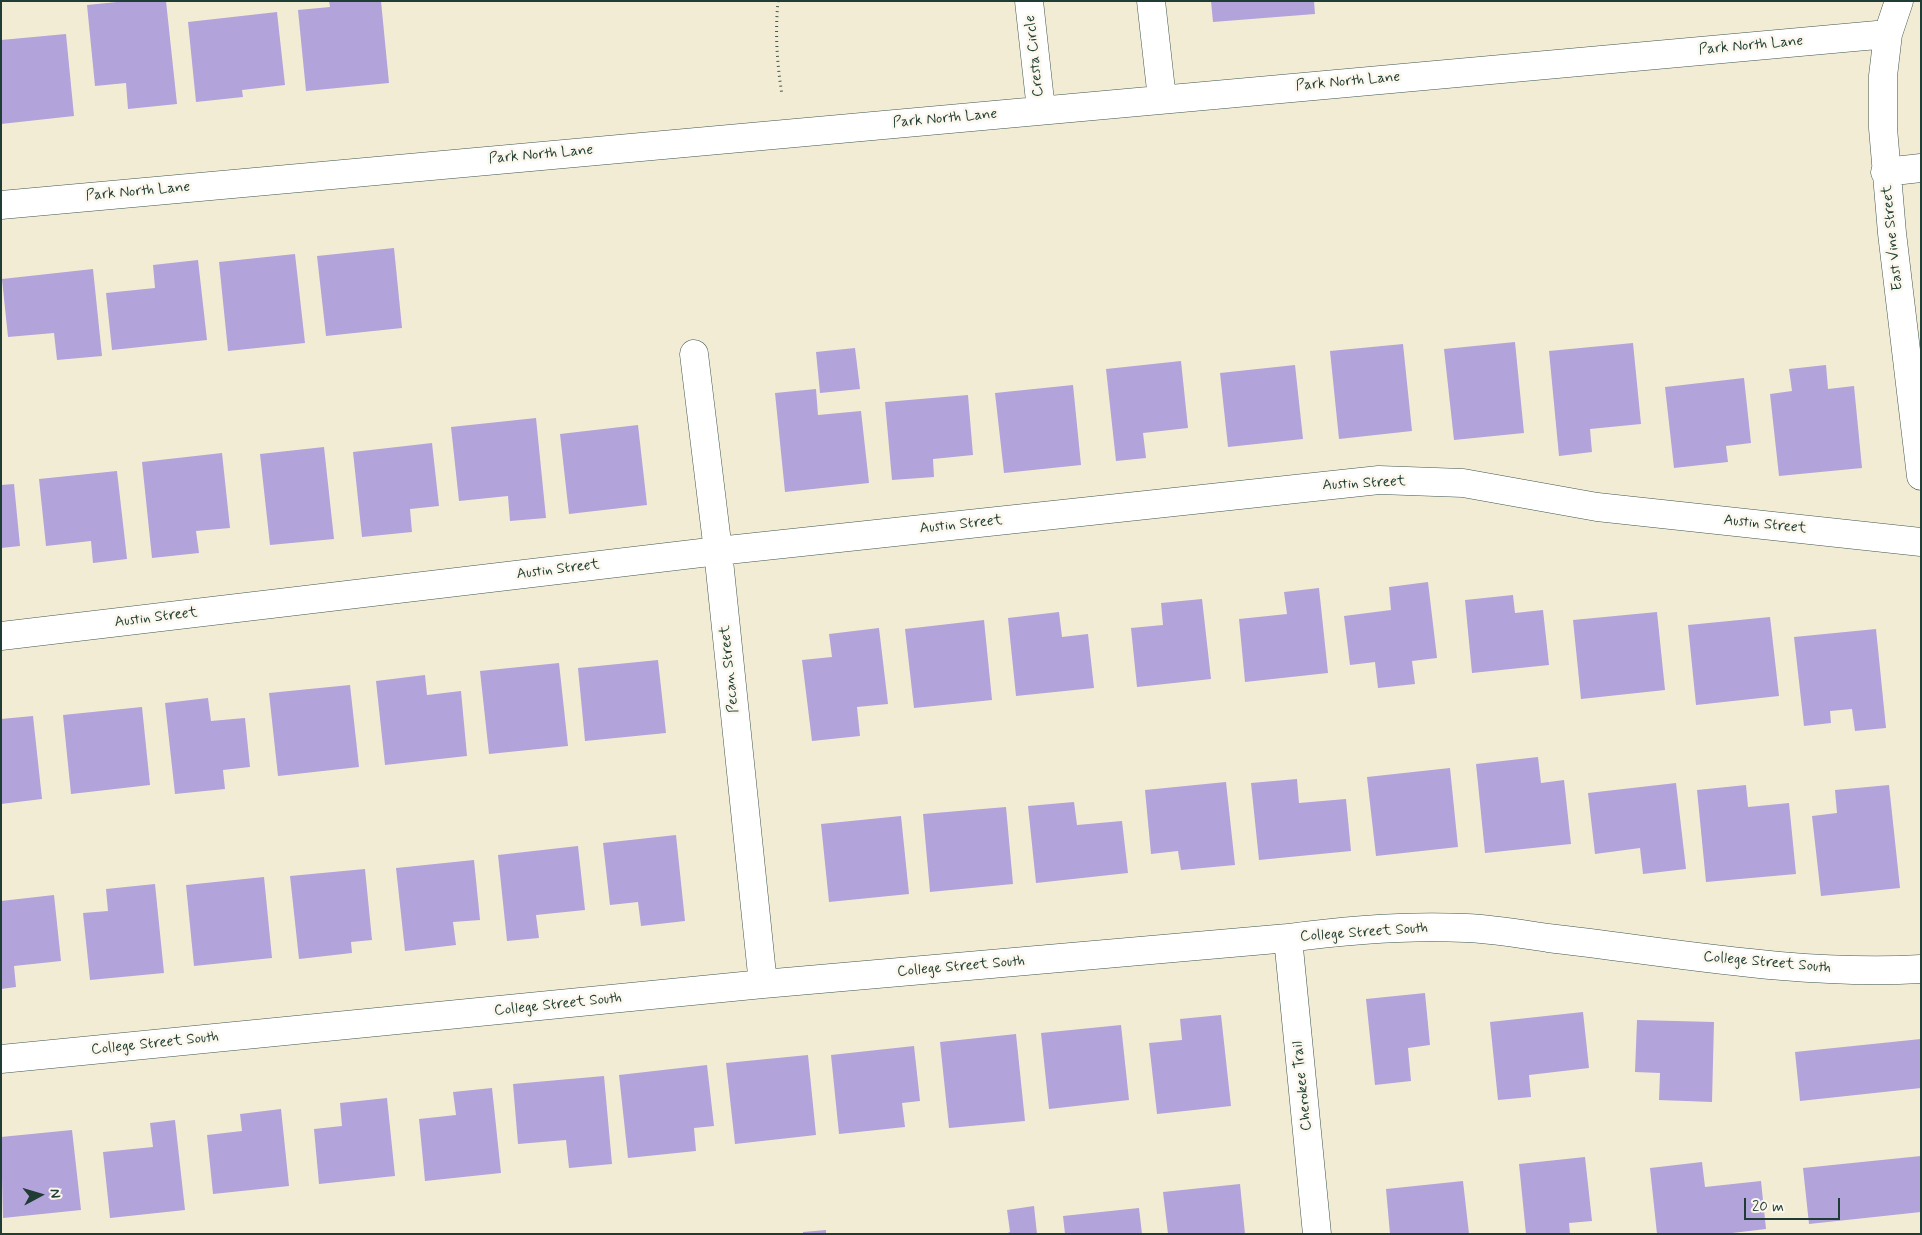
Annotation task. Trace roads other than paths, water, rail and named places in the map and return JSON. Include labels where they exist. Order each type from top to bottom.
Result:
[{"type":"street","name":"Cresta Circle","points":[[1029,1],[1041,110]]},
{"type":"street","points":[[1151,1],[1162,99]]},
{"type":"street","name":"East Vine Street","points":[[1899,1],[1888,34],[1883,76],[1885,172],[1921,476]]},
{"type":"street","name":"Park North Lane","points":[[1,206],[1888,34]]},
{"type":"street","points":[[1885,172],[1921,168]]},
{"type":"street","name":"Pecan Street","points":[[694,354],[718,551],[763,984]]},
{"type":"street","name":"Austin Street","points":[[1,636],[718,551],[1379,480],[1462,483],[1597,507],[1921,542]]},
{"type":"street","name":"College Street South","points":[[1,1060],[763,984],[1288,938],[1339,931],[1466,928],[1761,965],[1876,971],[1921,969]]},
{"type":"street","name":"Cherokee Trail","points":[[1288,938],[1317,1234]]}]
